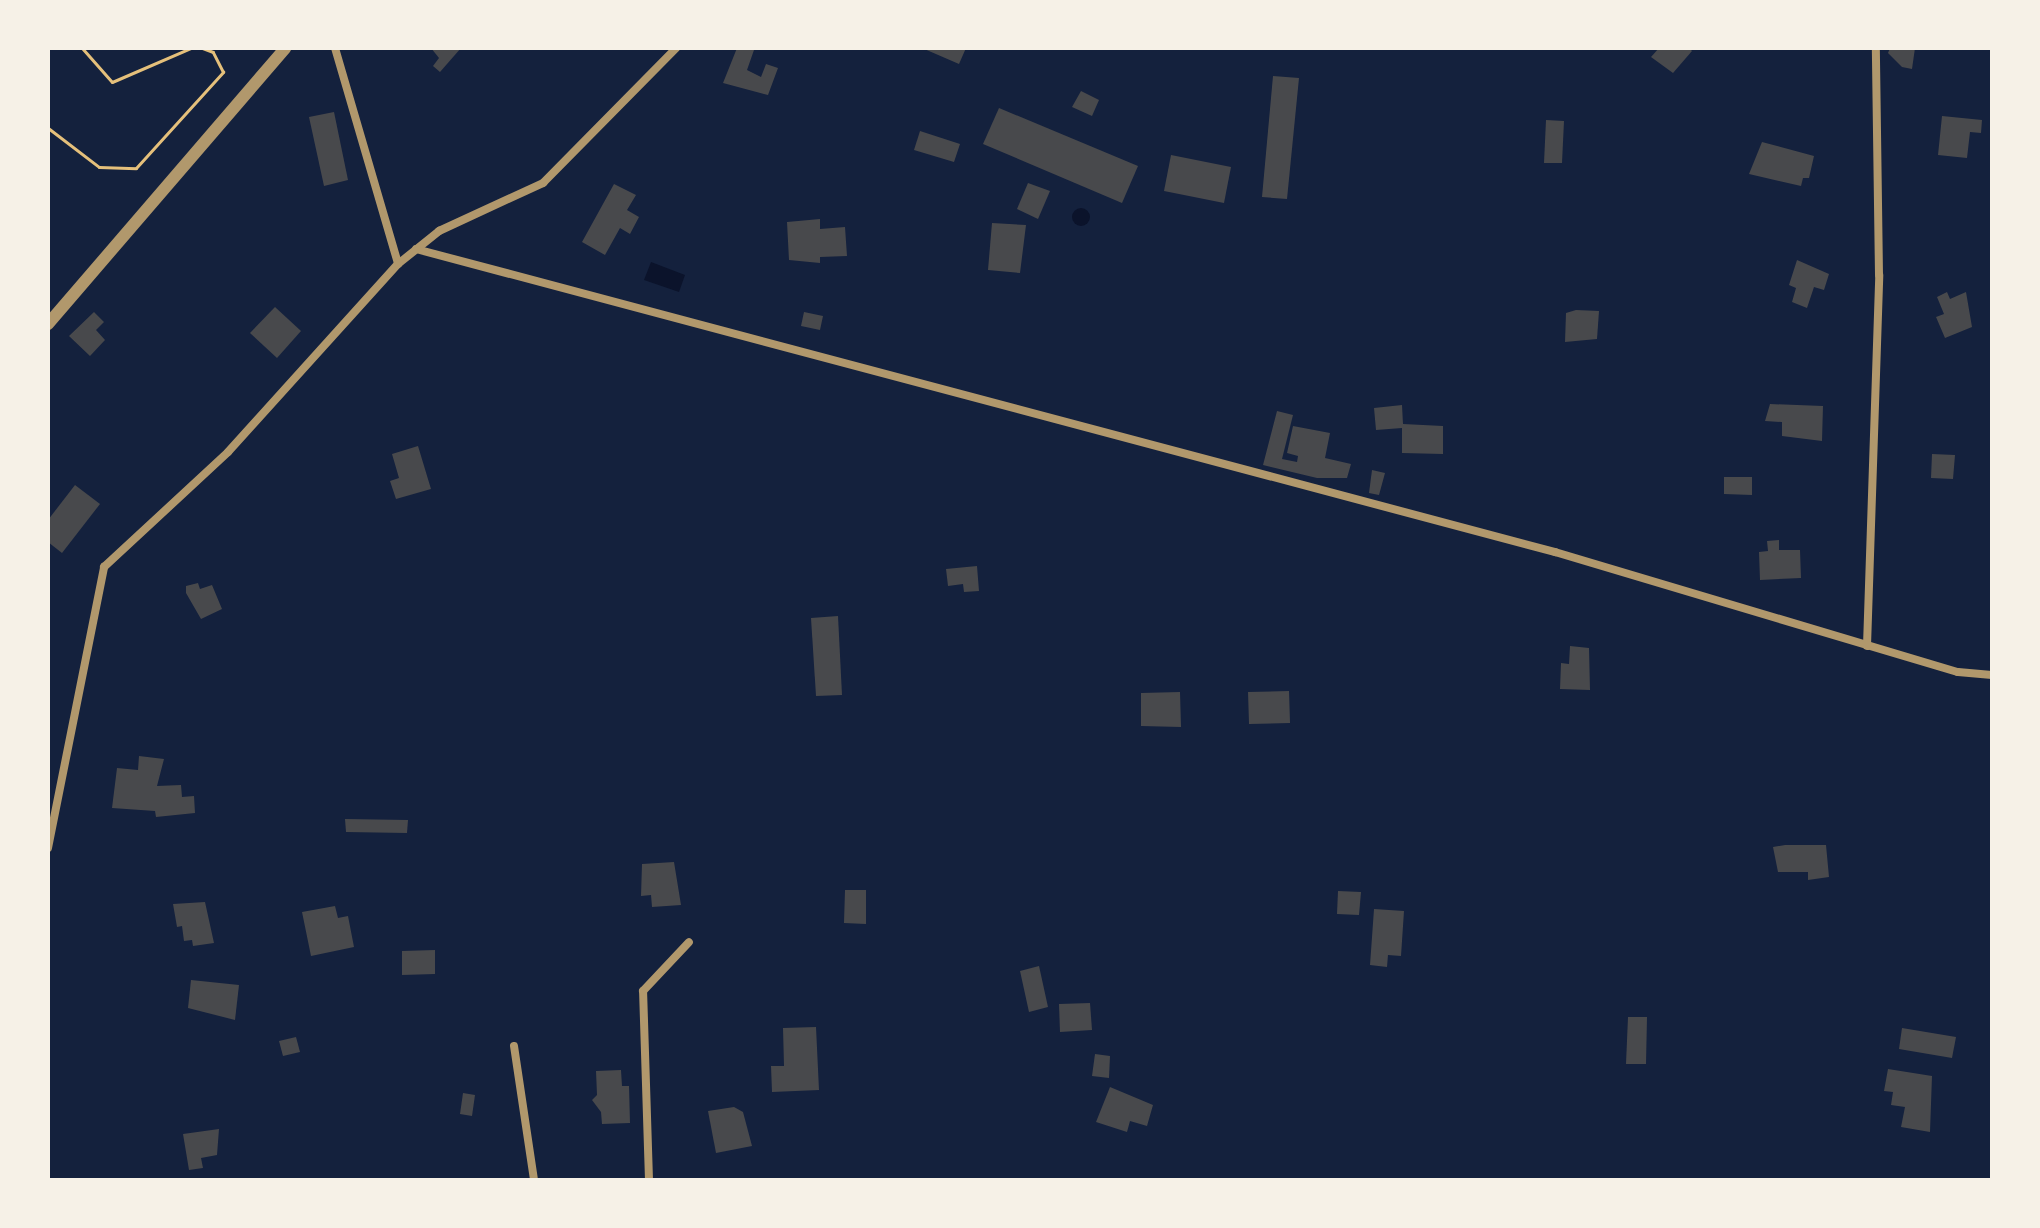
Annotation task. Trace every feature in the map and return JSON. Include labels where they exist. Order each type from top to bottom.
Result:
[{"type":"street","points":[[48,324],[285,48]]},
{"type":"street","points":[[335,48],[398,264]]},
{"type":"street","points":[[48,848],[104,567],[228,452],[398,264],[439,231],[543,183],[676,48]]},
{"type":"street","points":[[1867,646],[1879,275],[1876,48]]},
{"type":"street","points":[[416,249],[1555,552],[1958,672],[1992,675]]},
{"type":"street","points":[[649,1180],[643,991],[689,942]]},
{"type":"street","points":[[514,1046],[534,1180]]},
{"type":"path","points":[[82,48],[112,82],[191,48]]},
{"type":"path","points":[[48,128],[99,167],[136,168],[223,72],[213,52],[202,48]]},
{"type":"water","points":[[1081,208],[1090,217],[1081,226],[1072,217]]},
{"type":"water","points":[[651,262],[685,275],[679,292],[644,280]]},
{"type":"building","points":[[431,48],[461,48],[440,72],[433,66],[439,58]]},
{"type":"building","points":[[737,48],[754,50],[747,70],[761,77],[766,64],[778,68],[768,95],[723,83]]},
{"type":"building","points":[[922,48],[966,48],[959,64]]},
{"type":"building","points":[[1659,48],[1689,48],[1692,51],[1673,73],[1651,57]]},
{"type":"building","points":[[1890,48],[1915,48],[1912,69],[1902,67],[1888,53]]},
{"type":"building","points":[[1273,76],[1299,78],[1287,199],[1262,197]]},
{"type":"building","points":[[1081,91],[1099,100],[1092,116],[1072,107]]},
{"type":"building","points":[[999,108],[1138,166],[1122,203],[983,144]]},
{"type":"building","points":[[334,112],[348,180],[324,186],[309,117]]},
{"type":"building","points":[[1942,116],[1982,120],[1981,133],[1970,132],[1967,158],[1938,155]]},
{"type":"building","points":[[1546,120],[1564,121],[1562,163],[1544,163]]},
{"type":"building","points":[[920,131],[960,144],[954,162],[914,150]]},
{"type":"building","points":[[1762,142],[1814,156],[1809,178],[1803,178],[1801,186],[1749,174]]},
{"type":"building","points":[[1171,155],[1231,167],[1224,203],[1164,191]]},
{"type":"building","points":[[1028,183],[1050,191],[1038,219],[1017,209]]},
{"type":"building","points":[[614,184],[636,195],[627,210],[639,217],[630,234],[620,228],[605,255],[582,242]]},
{"type":"building","points":[[820,219],[820,229],[845,227],[847,256],[820,257],[820,263],[789,260],[787,222]]},
{"type":"building","points":[[992,223],[1026,225],[1020,273],[988,270]]},
{"type":"building","points":[[1797,260],[1829,274],[1824,290],[1814,287],[1807,308],[1792,302],[1796,288],[1789,285]]},
{"type":"building","points":[[1947,292],[1950,299],[1966,292],[1972,327],[1945,338],[1936,317],[1944,314],[1937,297]]},
{"type":"building","points":[[275,307],[301,331],[277,358],[250,333]]},
{"type":"building","points":[[1599,311],[1597,339],[1565,342],[1566,313]]},
{"type":"building","points":[[94,312],[104,322],[96,330],[105,340],[90,356],[69,336]]},
{"type":"building","points":[[804,312],[823,316],[820,330],[801,326]]},
{"type":"building","points":[[1770,404],[1823,406],[1822,441],[1782,436],[1782,422],[1765,421]]},
{"type":"building","points":[[1402,405],[1403,424],[1443,426],[1443,454],[1402,453],[1402,428],[1376,430],[1374,408]]},
{"type":"building","points":[[1277,411],[1293,415],[1282,459],[1297,462],[1298,456],[1287,453],[1293,426],[1330,433],[1325,458],[1351,464],[1347,478],[1317,478],[1263,465]]},
{"type":"building","points":[[418,446],[431,489],[396,499],[390,481],[399,478],[392,454]]},
{"type":"building","points":[[1932,454],[1955,455],[1953,479],[1931,478]]},
{"type":"building","points":[[1372,470],[1385,473],[1379,495],[1369,493]]},
{"type":"building","points":[[1724,477],[1752,477],[1752,495],[1724,494]]},
{"type":"building","points":[[75,485],[100,504],[62,553],[48,542],[48,520]]},
{"type":"building","points":[[1779,540],[1779,550],[1800,550],[1801,578],[1760,580],[1759,552],[1768,551],[1767,541]]},
{"type":"building","points":[[977,566],[979,591],[964,592],[963,584],[948,586],[946,569]]},
{"type":"building","points":[[198,583],[200,589],[212,585],[222,609],[201,619],[186,593],[186,586]]},
{"type":"building","points":[[838,616],[842,695],[816,696],[811,618]]},
{"type":"building","points":[[1570,646],[1589,648],[1590,690],[1560,689],[1561,663],[1569,664]]},
{"type":"building","points":[[1289,691],[1290,723],[1249,724],[1248,692]]},
{"type":"building","points":[[1180,692],[1181,727],[1141,726],[1141,693]]},
{"type":"building","points":[[139,756],[164,759],[157,786],[181,785],[182,797],[194,796],[195,813],[156,817],[155,811],[112,808],[117,768],[138,770]]},
{"type":"building","points":[[345,819],[408,820],[407,833],[346,832]]},
{"type":"building","points":[[1826,845],[1829,877],[1808,880],[1808,872],[1778,872],[1773,847]]},
{"type":"building","points":[[674,862],[681,905],[652,907],[651,895],[641,896],[642,864]]},
{"type":"building","points":[[845,890],[866,890],[866,924],[844,923]]},
{"type":"building","points":[[1338,891],[1361,892],[1359,915],[1337,914]]},
{"type":"building","points":[[205,902],[214,943],[193,946],[192,940],[184,941],[182,926],[177,927],[173,904]]},
{"type":"building","points":[[335,906],[338,918],[348,916],[354,947],[311,956],[302,912]]},
{"type":"building","points":[[1374,909],[1404,911],[1401,956],[1388,955],[1387,967],[1370,965]]},
{"type":"building","points":[[435,950],[435,974],[402,975],[402,951]]},
{"type":"building","points":[[1039,966],[1048,1007],[1029,1012],[1020,971]]},
{"type":"building","points":[[191,980],[239,985],[235,1020],[188,1008]]},
{"type":"building","points":[[1090,1003],[1092,1030],[1060,1032],[1059,1004]]},
{"type":"building","points":[[1628,1017],[1647,1017],[1646,1064],[1626,1064]]},
{"type":"building","points":[[816,1027],[819,1090],[772,1092],[771,1066],[784,1066],[783,1028]]},
{"type":"building","points":[[1902,1028],[1956,1037],[1952,1058],[1899,1049]]},
{"type":"building","points":[[296,1037],[300,1052],[283,1056],[279,1041]]},
{"type":"building","points":[[1095,1054],[1110,1056],[1109,1078],[1092,1076]]},
{"type":"building","points":[[1888,1069],[1932,1076],[1930,1132],[1901,1127],[1905,1107],[1891,1105],[1893,1092],[1884,1091]]},
{"type":"building","points":[[621,1070],[622,1086],[629,1086],[630,1123],[602,1124],[601,1112],[592,1100],[597,1095],[596,1071]]},
{"type":"building","points":[[1110,1087],[1153,1105],[1147,1126],[1130,1121],[1127,1132],[1096,1122]]},
{"type":"building","points":[[463,1093],[475,1095],[472,1116],[460,1114]]},
{"type":"building","points":[[734,1107],[743,1112],[752,1146],[716,1153],[708,1111]]},
{"type":"building","points":[[219,1129],[217,1155],[201,1158],[203,1168],[189,1170],[183,1134]]}]
